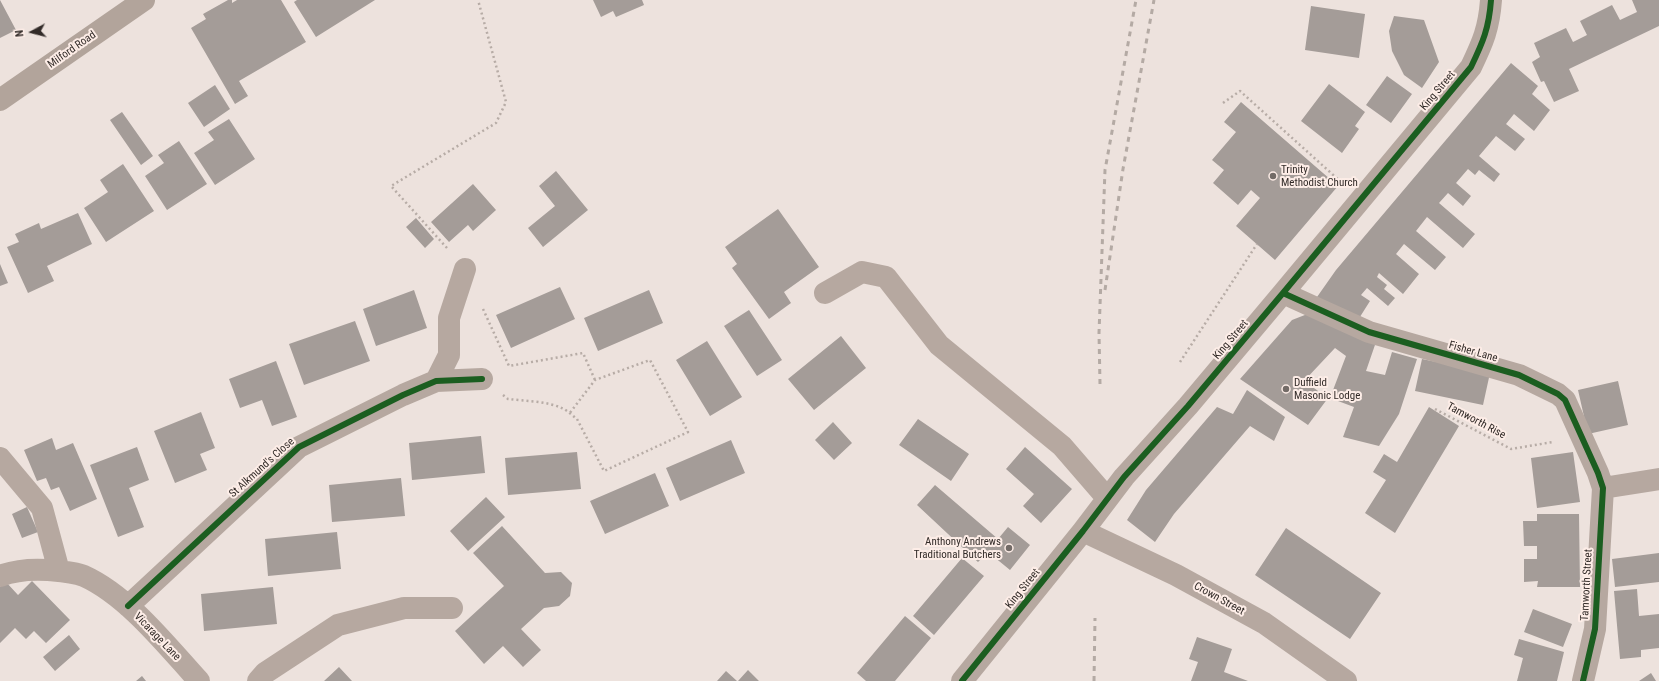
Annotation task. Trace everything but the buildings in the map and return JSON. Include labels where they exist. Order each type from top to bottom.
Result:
[{"type":"highway","name":"Milford Road","points":[[0,100],[144,0]]},
{"type":"street","name":"King Street","points":[[962,681],[1083,531],[1124,477],[1188,406],[1471,67],[1484,41],[1490,18],[1491,0]]},
{"type":"street","points":[[436,381],[449,355],[449,318],[465,269]]},
{"type":"street","points":[[825,293],[862,272],[886,276],[939,345],[1062,446],[1107,498]]},
{"type":"street","name":"Fisher Lane","points":[[1283,293],[1369,332],[1519,375],[1558,394],[1565,400],[1598,473],[1603,488]]},
{"type":"street","name":"St Alkmund's Close","points":[[128,606],[299,447],[403,395],[436,381],[482,379]]},
{"type":"street","points":[[0,458],[42,508],[59,571]]},
{"type":"street","points":[[1603,488],[1659,479]]},
{"type":"street","name":"Tamworth Street","points":[[1582,681],[1595,629],[1603,488]]},
{"type":"street","name":"Crown Street","points":[[1083,531],[1176,575],[1264,623],[1346,681]]},
{"type":"street","name":"Vicarage Lane","points":[[0,576],[8,573],[34,569],[59,571],[84,576],[128,606],[200,681]]},
{"type":"street","points":[[258,681],[265,673],[338,625],[404,608],[452,608]]},
{"type":"path","points":[[445,246],[391,186],[496,123],[503,109],[506,102],[478,0]]},
{"type":"path","points":[[1223,103],[1240,91],[1360,199]]},
{"type":"path","points":[[1180,362],[1257,244]]},
{"type":"path","points":[[465,269],[509,366],[583,353],[595,380]]},
{"type":"path","points":[[482,379],[508,399],[549,404],[564,409],[570,414],[577,419],[604,471],[688,432],[650,360],[595,380],[570,414]]},
{"type":"railway","points":[[1100,384],[1099,333],[1105,170],[1136,0]]},
{"type":"railway","points":[[1105,290],[1123,169],[1154,0]]},
{"type":"railway","points":[[1094,681],[1095,618]]},
{"type":"cycle path","points":[[962,681],[1083,531],[1124,477],[1188,406],[1471,67],[1485,35],[1489,19],[1491,0]]},
{"type":"cycle path","points":[[1283,293],[1369,332],[1519,375],[1558,394],[1565,400],[1598,473],[1603,488],[1595,629],[1583,681]]},
{"type":"cycle path","points":[[128,606],[299,447],[403,395],[436,381],[482,379]]},
{"type":"place","name":"Trinity Methodist Church","points":[[1273,176]]},
{"type":"place","name":"Duffield Masonic Lodge","points":[[1286,389]]},
{"type":"place","name":"Anthony Andrews Traditional Butchers","points":[[1009,548]]}]
